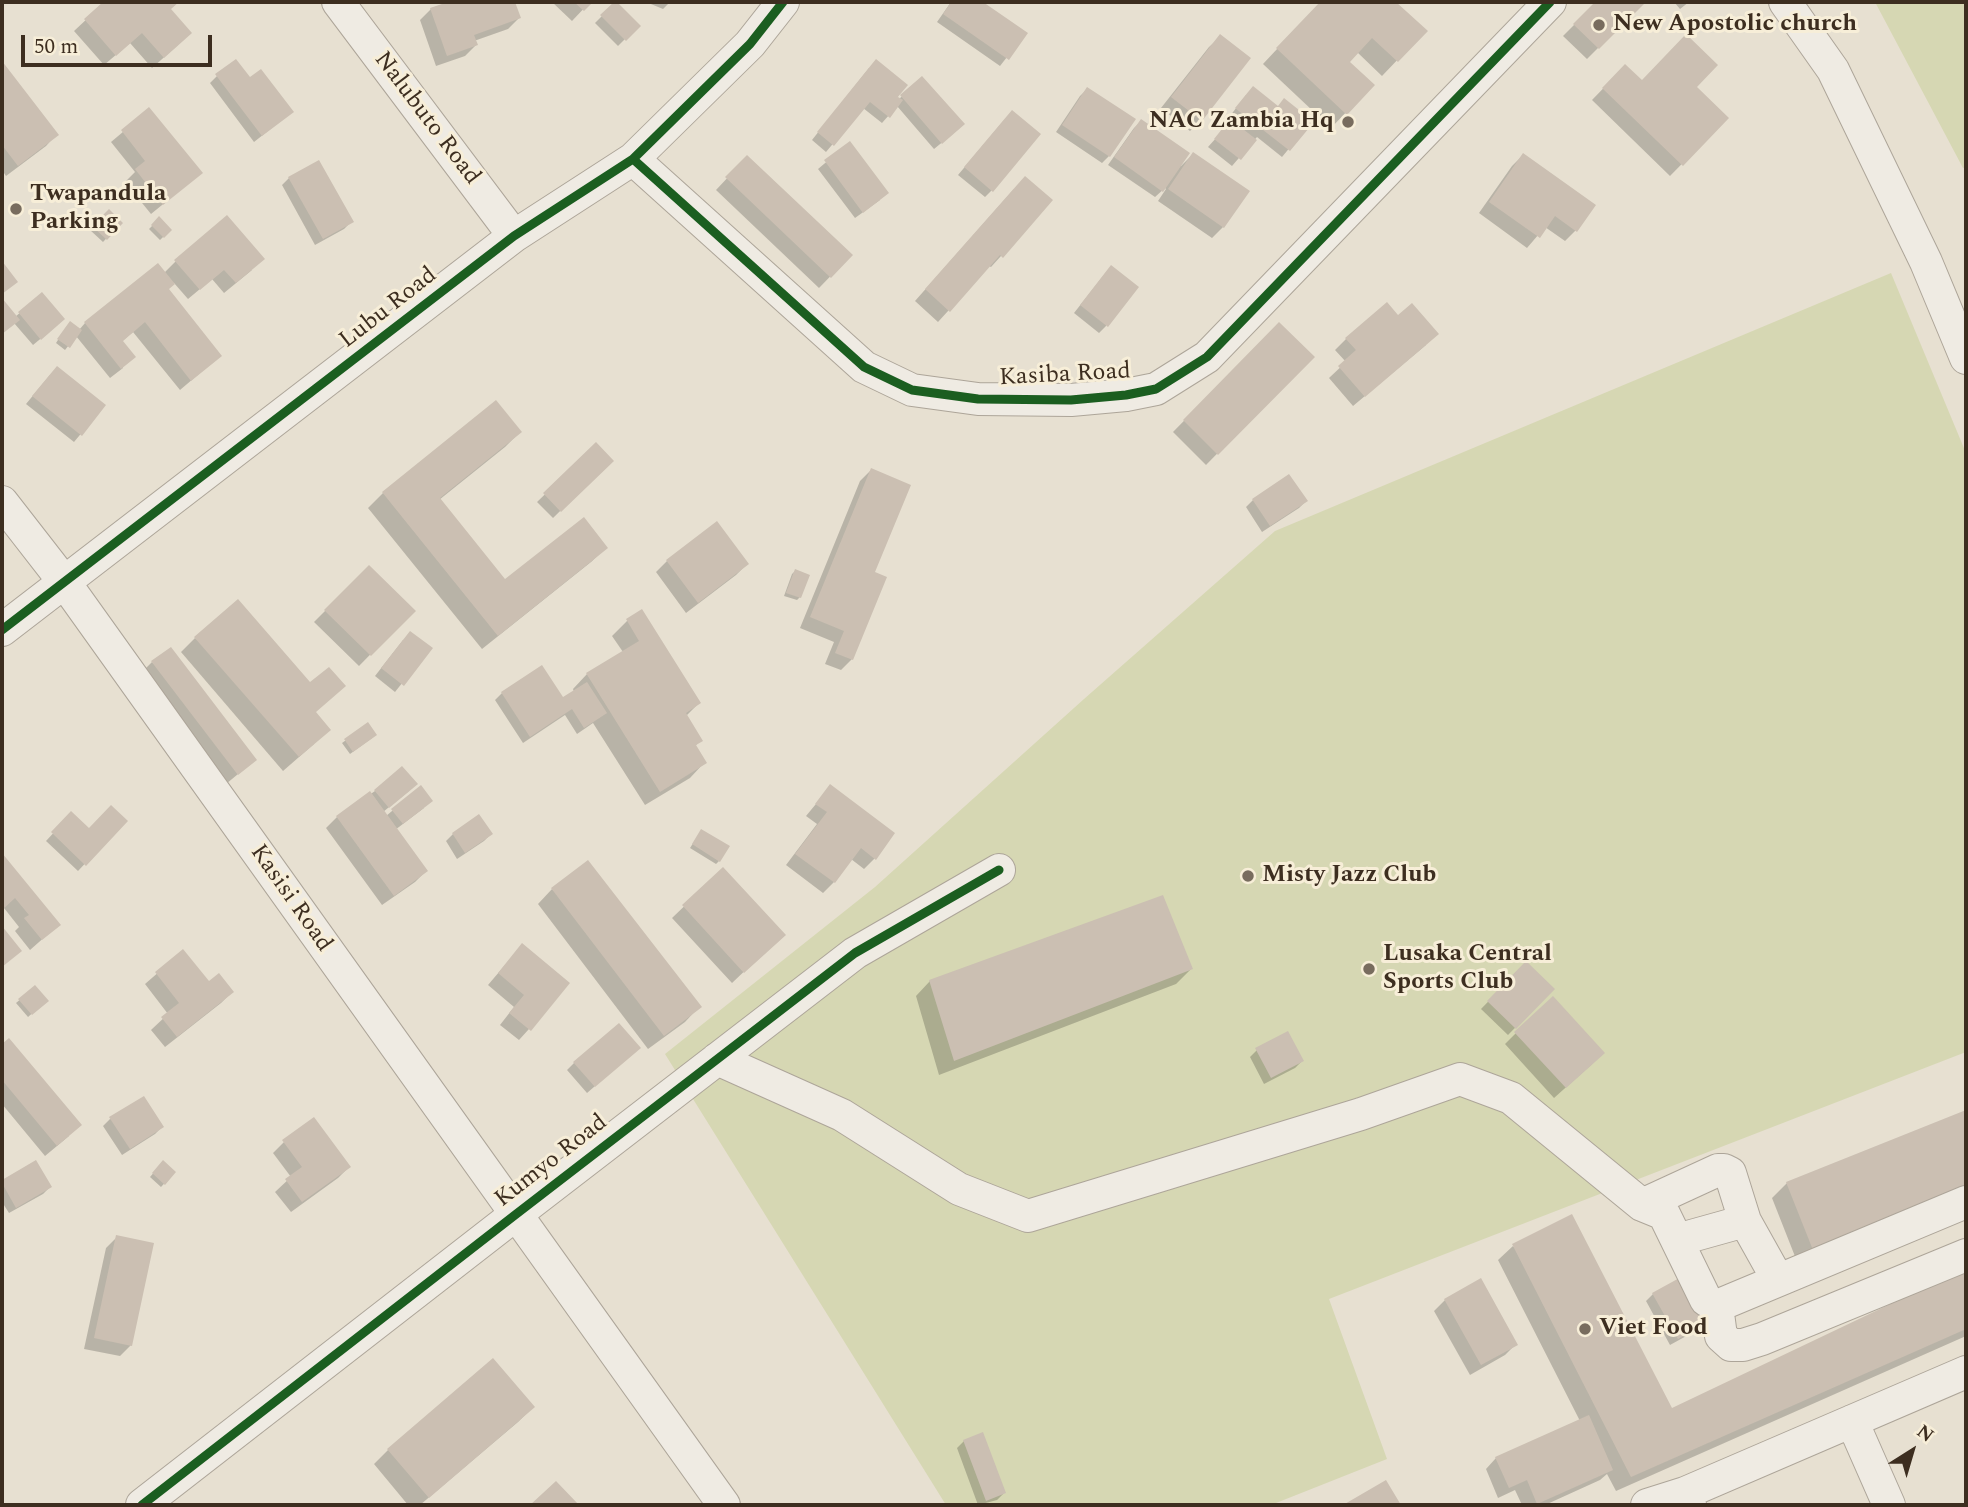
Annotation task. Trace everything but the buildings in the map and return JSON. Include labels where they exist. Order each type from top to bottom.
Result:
[{"type":"street","name":"Nalubuto Road","points":[[338,2],[514,236]]},
{"type":"street","name":"Lubu Road","points":[[2,630],[514,236],[633,159],[750,44],[783,2]]},
{"type":"street","name":"Kasiba Road","points":[[633,159],[864,367],[912,390],[978,398],[1071,400],[1126,395],[1156,389],[1207,357],[1550,2]]},
{"type":"street","points":[[1785,2],[1833,70],[1926,262],[1966,358]]},
{"type":"street","name":"Kasisi Road","points":[[2,502],[65,583],[515,1214],[713,1501]]},
{"type":"street","name":"Kumyo Road","points":[[142,1505],[855,953],[999,870]]},
{"type":"street","points":[[717,1059],[842,1115],[959,1189],[1028,1216],[1361,1114],[1460,1079],[1511,1098],[1642,1205],[1664,1214],[1706,1300],[1717,1306]]},
{"type":"street","points":[[1642,1205],[1717,1170],[1730,1173],[1745,1221],[1778,1280]]},
{"type":"street","points":[[1717,1306],[1966,1202]]},
{"type":"street","points":[[1677,1240],[1745,1221]]},
{"type":"street","points":[[1717,1306],[1721,1336],[1731,1345],[1743,1345],[1966,1255]]},
{"type":"street","points":[[1647,1505],[1688,1499],[1852,1421],[1966,1372]]},
{"type":"street","points":[[1852,1421],[1889,1505]]},
{"type":"green space","points":[[1875,2],[1966,2],[1966,167],[1963,168]]},
{"type":"green space","name":"Lusaka Central Sports Club","points":[[1891,273],[1966,453],[1966,1052],[1329,1299],[1387,1459],[1271,1505],[946,1505],[665,1054],[875,887],[1275,531]]},
{"type":"cycle path","points":[[2,630],[514,236],[633,159],[750,44],[783,2]]},
{"type":"cycle path","points":[[633,159],[864,367],[912,390],[978,399],[1071,400],[1126,395],[1156,389],[1207,357],[1550,2]]},
{"type":"cycle path","points":[[142,1505],[855,953],[999,870]]},
{"type":"place","name":"New Apostolic church","points":[[1599,25]]},
{"type":"place","name":"NAC Zambia Hq","points":[[1348,122]]},
{"type":"place","name":"Twapandula Parking","points":[[16,209]]},
{"type":"place","name":"Misty Jazz Club","points":[[1248,876]]},
{"type":"place","name":"Lusaka Central Sports Club","points":[[1369,969]]},
{"type":"place","name":"Viet Food","points":[[1585,1329]]}]
